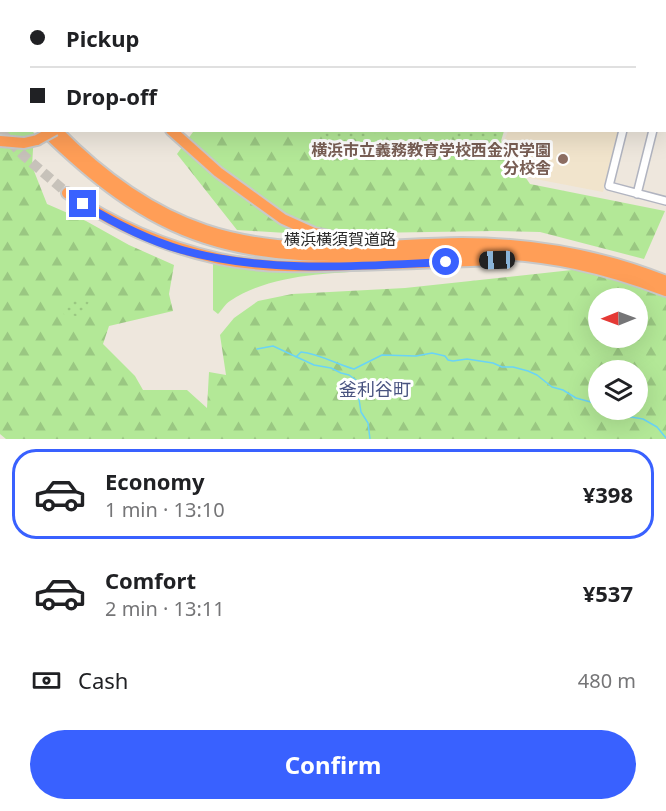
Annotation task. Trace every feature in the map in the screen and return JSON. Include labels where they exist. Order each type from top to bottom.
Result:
[{"type":"highway","name":"横浜横須賀道路","points":[[46,132],[118,194],[146,212],[246,249],[285,255],[339,257],[480,253],[538,256],[589,266],[605,265],[666,291]]},
{"type":"highway","points":[[0,141],[24,143],[37,140],[51,132]]},
{"type":"highway","name":"横浜横須賀道路","points":[[57,132],[122,187],[187,227]]},
{"type":"highway","points":[[173,132],[202,158],[283,219],[314,232],[359,240],[493,240],[545,248]]},
{"type":"highway","points":[[67,193],[90,209],[143,236],[182,250],[220,259],[289,266],[497,260],[589,266]]},
{"type":"highway","name":"横浜横須賀道路","points":[[224,240],[312,248],[463,243],[503,244],[545,248],[666,280]]},
{"type":"street","points":[[623,132],[609,186],[666,199]]},
{"type":"street","points":[[637,194],[652,132]]},
{"type":"shaded area","name":"横浜市立義務教育学校西金沢学園 分校舎","points":[[508,132],[618,132],[603,192],[525,177],[504,141]]},
{"type":"green space","points":[[0,132],[34,133],[32,166],[47,204],[174,265],[169,294],[173,311],[109,326],[103,344],[135,376],[143,390],[187,390],[207,408],[209,372],[226,375],[220,335],[234,318],[258,301],[292,294],[405,288],[581,269],[641,288],[588,288],[588,348],[648,348],[648,290],[666,296],[666,439],[6,439],[0,434]]},
{"type":"green space","points":[[193,132],[504,132],[501,141],[530,184],[665,211],[644,259],[540,232],[303,234],[237,230],[177,154]]},
{"type":"green space","points":[[321,132],[382,132],[335,143]]},
{"type":"green space","points":[[446,132],[500,132],[494,139],[470,141]]},
{"type":"green space","points":[[213,263],[266,270],[378,270],[301,276],[264,285],[230,301],[218,314],[213,310]]},
{"type":"green space","points":[[73,297],[89,302],[82,317],[63,314]]},
{"type":"waterway","points":[[257,349],[273,346],[314,365],[331,368],[356,380],[361,412],[368,423],[370,439]]},
{"type":"waterway","points":[[296,357],[301,352],[308,353],[354,369],[382,355],[416,356],[432,353],[445,356],[448,360],[453,361],[467,359],[528,371],[552,387],[588,401]]},
{"type":"waterway","points":[[645,420],[657,427],[666,438]]},
{"type":"tunnel","points":[[1,132],[23,155],[67,193]]},
{"type":"place","name":"横浜市立義務教育学校西金沢学園 分校舎","points":[[563,159]]},
{"type":"district","name":"釜利谷町","points":[[375,390]]},
{"type":"route","points":[[83,204],[121,226],[155,240],[182,250],[231,261],[280,266],[446,262]]}]
